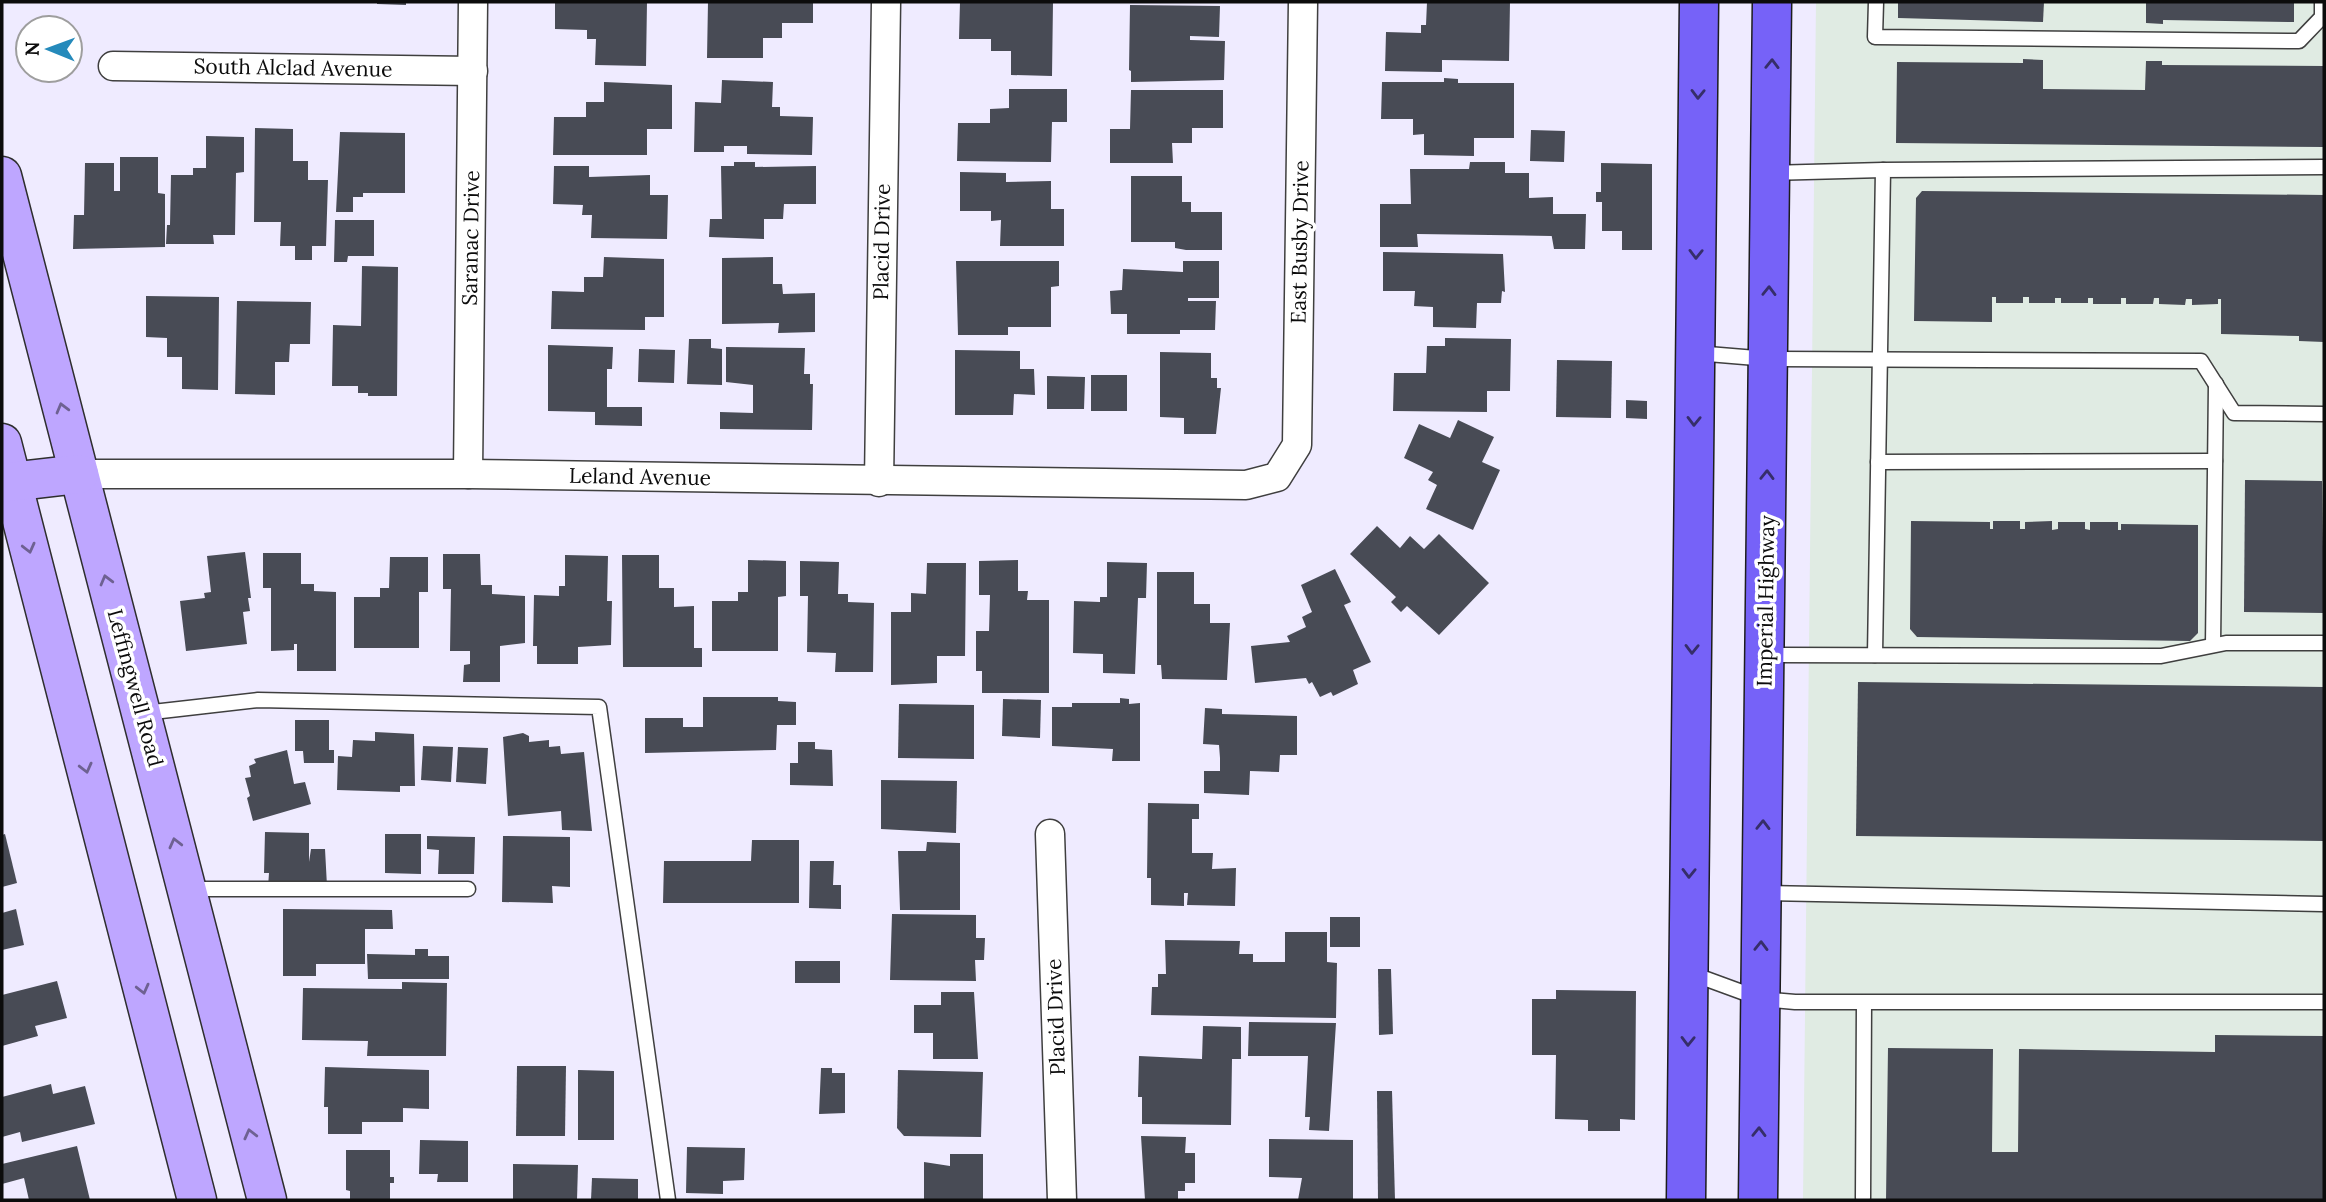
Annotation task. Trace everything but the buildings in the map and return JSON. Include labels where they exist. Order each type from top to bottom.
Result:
[{"type":"main road","points":[[1686,1200],[1699,2]]},
{"type":"main road","name":"Imperial Highway","points":[[1758,1200],[1772,2]]},
{"type":"main road","name":"Leffingwell Road","points":[[2,176],[267,1200]]},
{"type":"main road","points":[[2,443],[7,483],[197,1200]]},
{"type":"main road","name":"Leland Avenue","points":[[7,483],[79,474]]},
{"type":"street","name":"Saranac Drive","points":[[468,474],[473,2]]},
{"type":"street","name":"Placid Drive","points":[[879,482],[886,2]]},
{"type":"street","name":"East Busby Drive","points":[[1277,477],[1297,445],[1303,2]]},
{"type":"street","name":"South Alclad Avenue","points":[[113,66],[473,71]]},
{"type":"street","name":"Leland Avenue","points":[[79,474],[468,474],[879,482],[1246,485],[1277,477]]},
{"type":"street","name":"Placid Drive","points":[[1050,834],[1062,1200]]},
{"type":"lane","points":[[1876,2],[1875,37],[2299,41],[2322,17],[2322,2]]},
{"type":"lane","points":[[1770,173],[2324,167]]},
{"type":"lane","points":[[1875,655],[1883,170]]},
{"type":"lane","points":[[1695,353],[1768,359],[2201,360],[2234,413],[2324,414]]},
{"type":"lane","points":[[2213,645],[2216,384]]},
{"type":"lane","points":[[1878,462],[2215,461]]},
{"type":"lane","points":[[1765,655],[2161,656],[2226,643],[2324,643]]},
{"type":"lane","points":[[141,713],[258,700],[599,707],[668,1200]]},
{"type":"lane","points":[[187,889],[467,889]]},
{"type":"lane","points":[[1762,893],[2323,904]]},
{"type":"lane","points":[[1688,972],[1761,999],[1864,1003],[2324,1002]]},
{"type":"lane","points":[[1863,1198],[1864,1003]]},
{"type":"shaded area","points":[[1816,2],[2324,2],[2324,1200],[1803,1200]]}]
